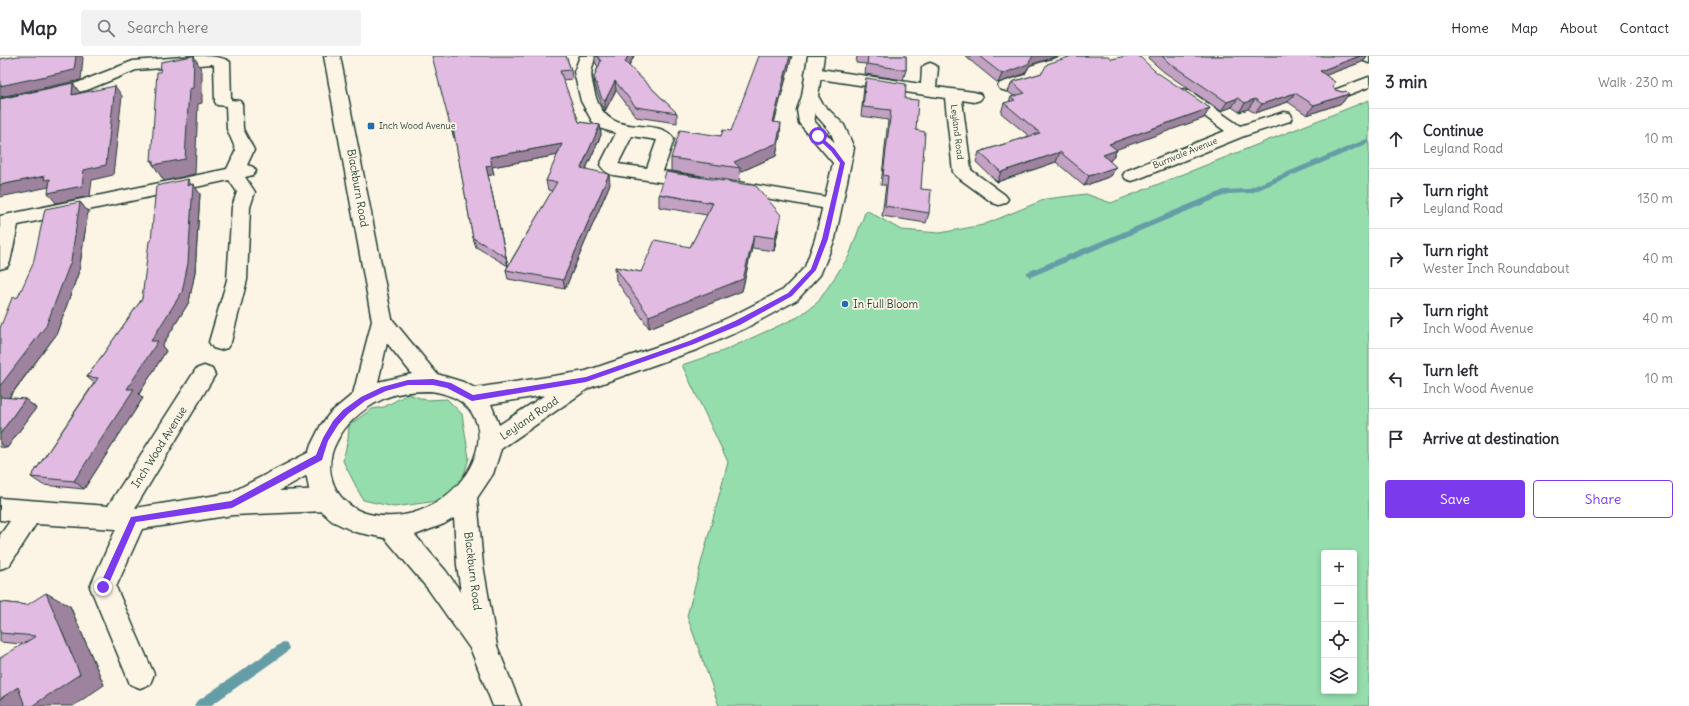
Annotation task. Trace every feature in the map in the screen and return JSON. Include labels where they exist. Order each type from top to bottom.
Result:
[{"type":"street","name":"Blackburn Road","points":[[332,56],[382,321],[363,399]]},
{"type":"street","points":[[588,56],[582,72],[588,101],[598,117],[608,125],[626,130],[661,134],[666,139],[653,175]]},
{"type":"street","name":"Leyland Road","points":[[472,398],[586,380],[692,342],[737,323],[790,295],[814,270],[825,239],[843,163],[807,123],[805,110],[810,96],[816,56]]},
{"type":"street","points":[[1006,86],[1032,78],[1035,69],[1079,56]]},
{"type":"street","points":[[1364,56],[1369,58]]},
{"type":"street","points":[[0,104],[81,87],[133,61],[213,59],[222,62],[235,129],[245,150],[241,172],[246,192],[241,207],[237,280],[220,342]]},
{"type":"street","points":[[928,90],[930,68]]},
{"type":"street","name":"Leyland Road","points":[[813,73],[974,97]]},
{"type":"street","points":[[1335,95],[1369,82]]},
{"type":"street","name":"Burnvale Avenue","points":[[1169,84],[1238,132]]},
{"type":"street","name":"Leyland Road","points":[[953,94],[955,124],[960,140],[962,172],[999,199]]},
{"type":"street","name":"Burnvale Avenue","points":[[1132,175],[1238,132],[1284,117]]},
{"type":"street","points":[[626,130],[609,165],[613,169],[833,204]]},
{"type":"street","points":[[0,262],[5,222],[241,172]]},
{"type":"street","name":"Blackburn Road","points":[[382,321],[431,382]]},
{"type":"street","name":"Inch Wood Avenue","points":[[140,674],[103,587],[124,519],[204,376]]},
{"type":"street","name":"Leyland Road","points":[[491,443],[586,380]]},
{"type":"street","points":[[431,382],[449,385],[472,398],[485,416],[490,426],[491,443],[483,471],[465,495],[443,512],[419,523],[392,528],[363,525],[349,519],[337,511],[327,500],[320,487],[318,472],[319,457],[325,440],[336,423],[346,412],[363,399],[385,388],[408,383],[431,382]]},
{"type":"street","points":[[232,504],[319,457]]},
{"type":"street","name":"Blackburn Road","points":[[465,495],[470,565],[483,646],[507,706]]},
{"type":"street","points":[[0,509],[124,519],[232,504],[327,500]]},
{"type":"street","points":[[0,558],[30,512]]},
{"type":"street","name":"Blackburn Road","points":[[392,528],[437,580],[483,646]]},
{"type":"green space","points":[[1369,100],[1369,706],[719,706],[687,616],[728,462],[682,365],[723,351],[798,317],[818,302],[849,256],[866,210],[901,230],[940,233],[983,225],[1046,199],[1086,194],[1111,203]]},
{"type":"green space","points":[[408,394],[426,400],[447,399],[462,414],[469,458],[460,488],[438,501],[394,507],[363,500],[343,461],[348,439],[349,425],[372,409],[384,407]]},
{"type":"building","points":[[18,56],[76,56],[74,70],[0,86],[0,59]]},
{"type":"building","points":[[194,56],[193,88],[189,89],[185,159],[153,165],[153,160],[151,161],[157,72],[160,72],[161,62]]},
{"type":"building","points":[[432,56],[566,56],[571,70],[560,71],[579,122],[600,125],[581,168],[609,174],[563,280],[506,270],[557,182],[546,181],[562,144],[490,157],[492,165],[486,166],[506,257],[473,238],[453,128],[451,129]]},
{"type":"building","points":[[597,56],[628,56],[625,62],[677,113],[636,107],[615,81],[605,101],[602,99],[594,77],[601,61]]},
{"type":"building","points":[[759,56],[790,56],[773,122],[781,123],[777,143],[734,162],[740,168],[671,158],[680,130],[721,136],[723,130],[731,131]]},
{"type":"building","points":[[868,56],[906,56],[906,70],[867,64]]},
{"type":"building","points":[[979,56],[1033,56],[1028,64],[1002,74]]},
{"type":"building","points":[[1072,56],[1108,56],[1112,59],[1125,56],[1139,56],[1155,71],[1210,108],[1109,144],[1117,150],[1103,155],[1116,167],[1089,176],[1060,152],[1001,172],[979,152],[1040,133],[1004,103],[1015,100],[1011,97],[1025,93],[1012,82],[1042,73],[1047,64]]},
{"type":"building","points":[[1162,56],[1360,56],[1320,71],[1335,82],[1333,86],[1335,90],[1342,92],[1346,91],[1349,94],[1314,105],[1295,93],[1262,104],[1255,99],[1245,103],[1238,98],[1227,102],[1169,63]]},
{"type":"building","points":[[866,78],[906,84],[905,99],[918,100],[916,130],[925,132],[921,189],[931,190],[929,213],[885,206],[888,176],[883,175],[891,110],[863,107]]},
{"type":"building","points":[[73,83],[72,95],[115,86],[106,165],[84,170],[82,186],[48,193],[50,179],[44,180],[45,176],[0,185],[0,99]]},
{"type":"building","points":[[666,172],[756,186],[781,215],[775,238],[754,235],[743,279],[649,316],[615,267],[641,272],[655,240],[690,247],[713,203],[659,194]]},
{"type":"building","points":[[188,179],[187,186],[193,184],[188,263],[182,292],[151,341],[158,341],[127,389],[134,389],[74,481],[31,477],[98,378],[87,377],[142,299],[149,241],[151,241],[156,186]]},
{"type":"building","points":[[80,202],[71,261],[46,326],[0,386],[0,328],[12,298],[18,297],[33,264],[45,209]]},
{"type":"building","points":[[0,397],[25,399],[0,434]]},
{"type":"building","points":[[46,593],[80,674],[32,706],[25,706],[18,687],[0,699],[0,658],[36,636],[0,633],[0,602],[27,605]]},
{"type":"waterway","points":[[1030,274],[1227,192],[1248,191],[1369,140]]},
{"type":"waterway","points":[[200,706],[283,648]]},
{"type":"place","name":"Inch Wood Avenue","points":[[371,126]]},
{"type":"place","name":"In Full Bloom","points":[[845,304]]},
{"type":"route","points":[[103,587],[134,519],[232,504],[319,457],[325,440],[336,423],[346,412],[363,399],[385,388],[408,383],[442,383],[464,392],[472,398],[586,380],[692,342],[737,323],[790,295],[814,270],[825,239],[843,163],[818,136]]}]
